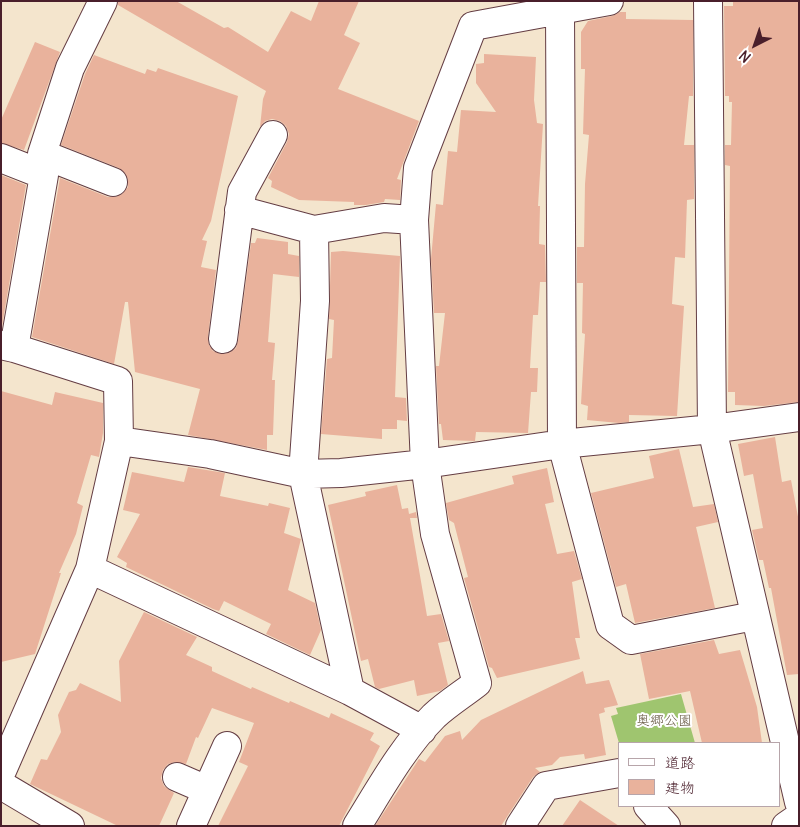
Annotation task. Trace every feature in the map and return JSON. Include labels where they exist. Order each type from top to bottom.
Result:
[{"type":"street","points":[[1,773],[90,569],[119,441],[118,381],[8,346],[43,165],[70,68],[103,1]]},
{"type":"street","points":[[357,826],[381,787],[422,730],[435,716],[477,683],[435,534],[425,464],[414,220],[418,168],[473,26],[609,1]]},
{"type":"street","points":[[708,1],[712,429],[754,616],[799,802]]},
{"type":"street","points":[[560,10],[562,444],[610,625],[632,640],[754,616]]},
{"type":"street","points":[[223,338],[242,192],[273,135]]},
{"type":"street","points":[[1,158],[43,165],[113,182]]},
{"type":"street","points":[[239,210],[314,230],[384,218],[414,220]]},
{"type":"street","points":[[314,230],[315,301],[303,474],[350,691]]},
{"type":"street","points":[[119,441],[210,454],[303,474],[341,473],[425,464],[562,444],[712,429],[799,417]]},
{"type":"street","points":[[90,569],[350,691],[422,730]]},
{"type":"street","points":[[191,826],[227,746]]},
{"type":"street","points":[[520,826],[546,786],[618,773]]},
{"type":"street","points":[[177,777],[207,790]]},
{"type":"street","points":[[1,785],[60,823]]},
{"type":"street","points":[[649,807],[666,826]]},
{"type":"street","points":[[786,826],[799,818]]},
{"type":"green space","name":"奥郷公園","points":[[681,694],[695,742],[619,742],[611,716],[618,714],[616,708]]},
{"type":"building","points":[[118,1],[176,1],[224,28],[228,27],[268,52],[291,11],[311,21],[319,1],[359,1],[344,35],[360,43],[338,89],[419,121],[397,179],[401,180],[400,200],[385,199],[384,202],[354,205],[354,202],[299,200],[271,187],[272,181],[268,178],[287,142],[289,134],[286,126],[280,121],[272,119],[265,121],[260,127],[263,99],[266,91],[118,5]]},
{"type":"building","points":[[799,1],[799,402],[764,406],[735,405],[735,392],[728,392],[730,166],[725,165],[725,145],[731,145],[732,102],[729,102],[729,96],[725,96],[724,6],[733,6],[733,2]]},
{"type":"building","points":[[620,12],[626,12],[626,19],[693,20],[693,96],[689,96],[684,145],[694,145],[694,199],[687,200],[685,258],[675,257],[672,304],[684,306],[677,416],[629,415],[629,422],[619,423],[587,420],[588,406],[581,404],[585,334],[582,333],[583,283],[577,283],[577,247],[584,247],[585,184],[589,135],[583,134],[585,69],[581,69],[581,32],[588,21],[612,16]]},
{"type":"building","points":[[35,42],[60,52],[24,150],[1,143],[1,120]]},
{"type":"building","points":[[484,54],[536,57],[534,100],[537,123],[543,124],[538,206],[540,206],[539,244],[545,245],[546,282],[540,282],[538,315],[533,315],[530,368],[538,368],[537,392],[531,392],[528,433],[476,432],[475,441],[443,440],[441,424],[439,424],[436,366],[439,366],[445,313],[434,313],[431,259],[436,204],[443,205],[448,151],[457,152],[461,110],[496,112],[476,83],[476,64],[484,63]]},
{"type":"building","points":[[94,55],[145,74],[147,69],[156,72],[158,68],[238,96],[211,221],[202,240],[207,241],[201,267],[216,270],[208,337],[209,345],[213,351],[221,354],[229,353],[236,348],[238,341],[251,243],[255,243],[257,238],[288,242],[288,254],[299,256],[299,277],[273,274],[268,342],[275,343],[272,380],[275,380],[273,435],[267,435],[267,450],[188,435],[200,389],[135,372],[128,302],[125,302],[114,364],[32,337],[60,178],[108,197],[116,197],[122,194],[128,187],[128,179],[119,168],[61,145],[85,74]]},
{"type":"building","points":[[1,175],[26,185],[2,326],[1,326]]},
{"type":"building","points":[[343,251],[400,256],[395,397],[406,398],[407,421],[397,420],[397,429],[382,429],[382,439],[321,434],[327,359],[332,358],[334,320],[329,319],[331,252]]},
{"type":"building","points":[[1,391],[52,405],[55,392],[103,403],[103,433],[99,457],[91,455],[77,503],[83,506],[76,534],[59,573],[61,573],[35,654],[1,662]]},
{"type":"building","points":[[775,437],[782,482],[791,480],[799,522],[799,674],[787,675],[771,588],[769,588],[763,560],[759,560],[752,530],[763,528],[753,474],[744,476],[738,444]]},
{"type":"building","points":[[679,449],[693,507],[714,504],[718,522],[696,527],[715,608],[635,623],[626,584],[616,587],[591,493],[654,478],[649,456]]},
{"type":"building","points":[[188,467],[225,473],[220,496],[268,506],[269,503],[290,508],[284,533],[301,539],[288,590],[315,603],[321,630],[310,655],[266,634],[271,624],[224,601],[219,611],[213,609],[126,567],[127,563],[117,557],[140,514],[123,510],[132,472],[184,482]]},
{"type":"building","points":[[547,468],[554,502],[545,504],[557,554],[574,551],[582,579],[572,582],[580,638],[575,638],[580,659],[497,678],[492,668],[489,667],[464,578],[468,577],[454,523],[449,520],[446,503],[514,484],[512,476]]},
{"type":"building","points":[[397,485],[402,509],[408,508],[409,514],[416,512],[417,518],[410,518],[427,616],[441,614],[449,641],[438,643],[448,685],[440,691],[417,696],[414,680],[379,689],[375,687],[368,659],[361,661],[328,505],[366,496],[365,492]]},
{"type":"building","points":[[144,612],[197,637],[186,655],[212,667],[212,671],[251,689],[252,687],[289,703],[290,701],[329,718],[331,713],[374,733],[370,740],[380,746],[339,826],[218,826],[248,766],[239,762],[254,723],[212,708],[198,738],[196,737],[186,764],[175,762],[168,764],[163,770],[161,778],[164,786],[174,793],[159,826],[118,826],[30,784],[41,759],[47,760],[61,732],[58,715],[69,692],[76,690],[80,683],[121,702],[119,661]]},
{"type":"building","points":[[714,640],[719,654],[740,650],[757,707],[762,742],[702,742],[690,691],[649,699],[640,654]]},
{"type":"building","points":[[583,671],[586,684],[609,680],[618,705],[604,708],[605,712],[599,714],[606,755],[585,759],[584,754],[560,757],[552,765],[535,768],[540,772],[533,777],[501,826],[375,826],[419,759],[425,762],[445,736],[460,731],[462,740],[481,720]]},
{"type":"building","points":[[580,800],[619,826],[562,826]]}]
